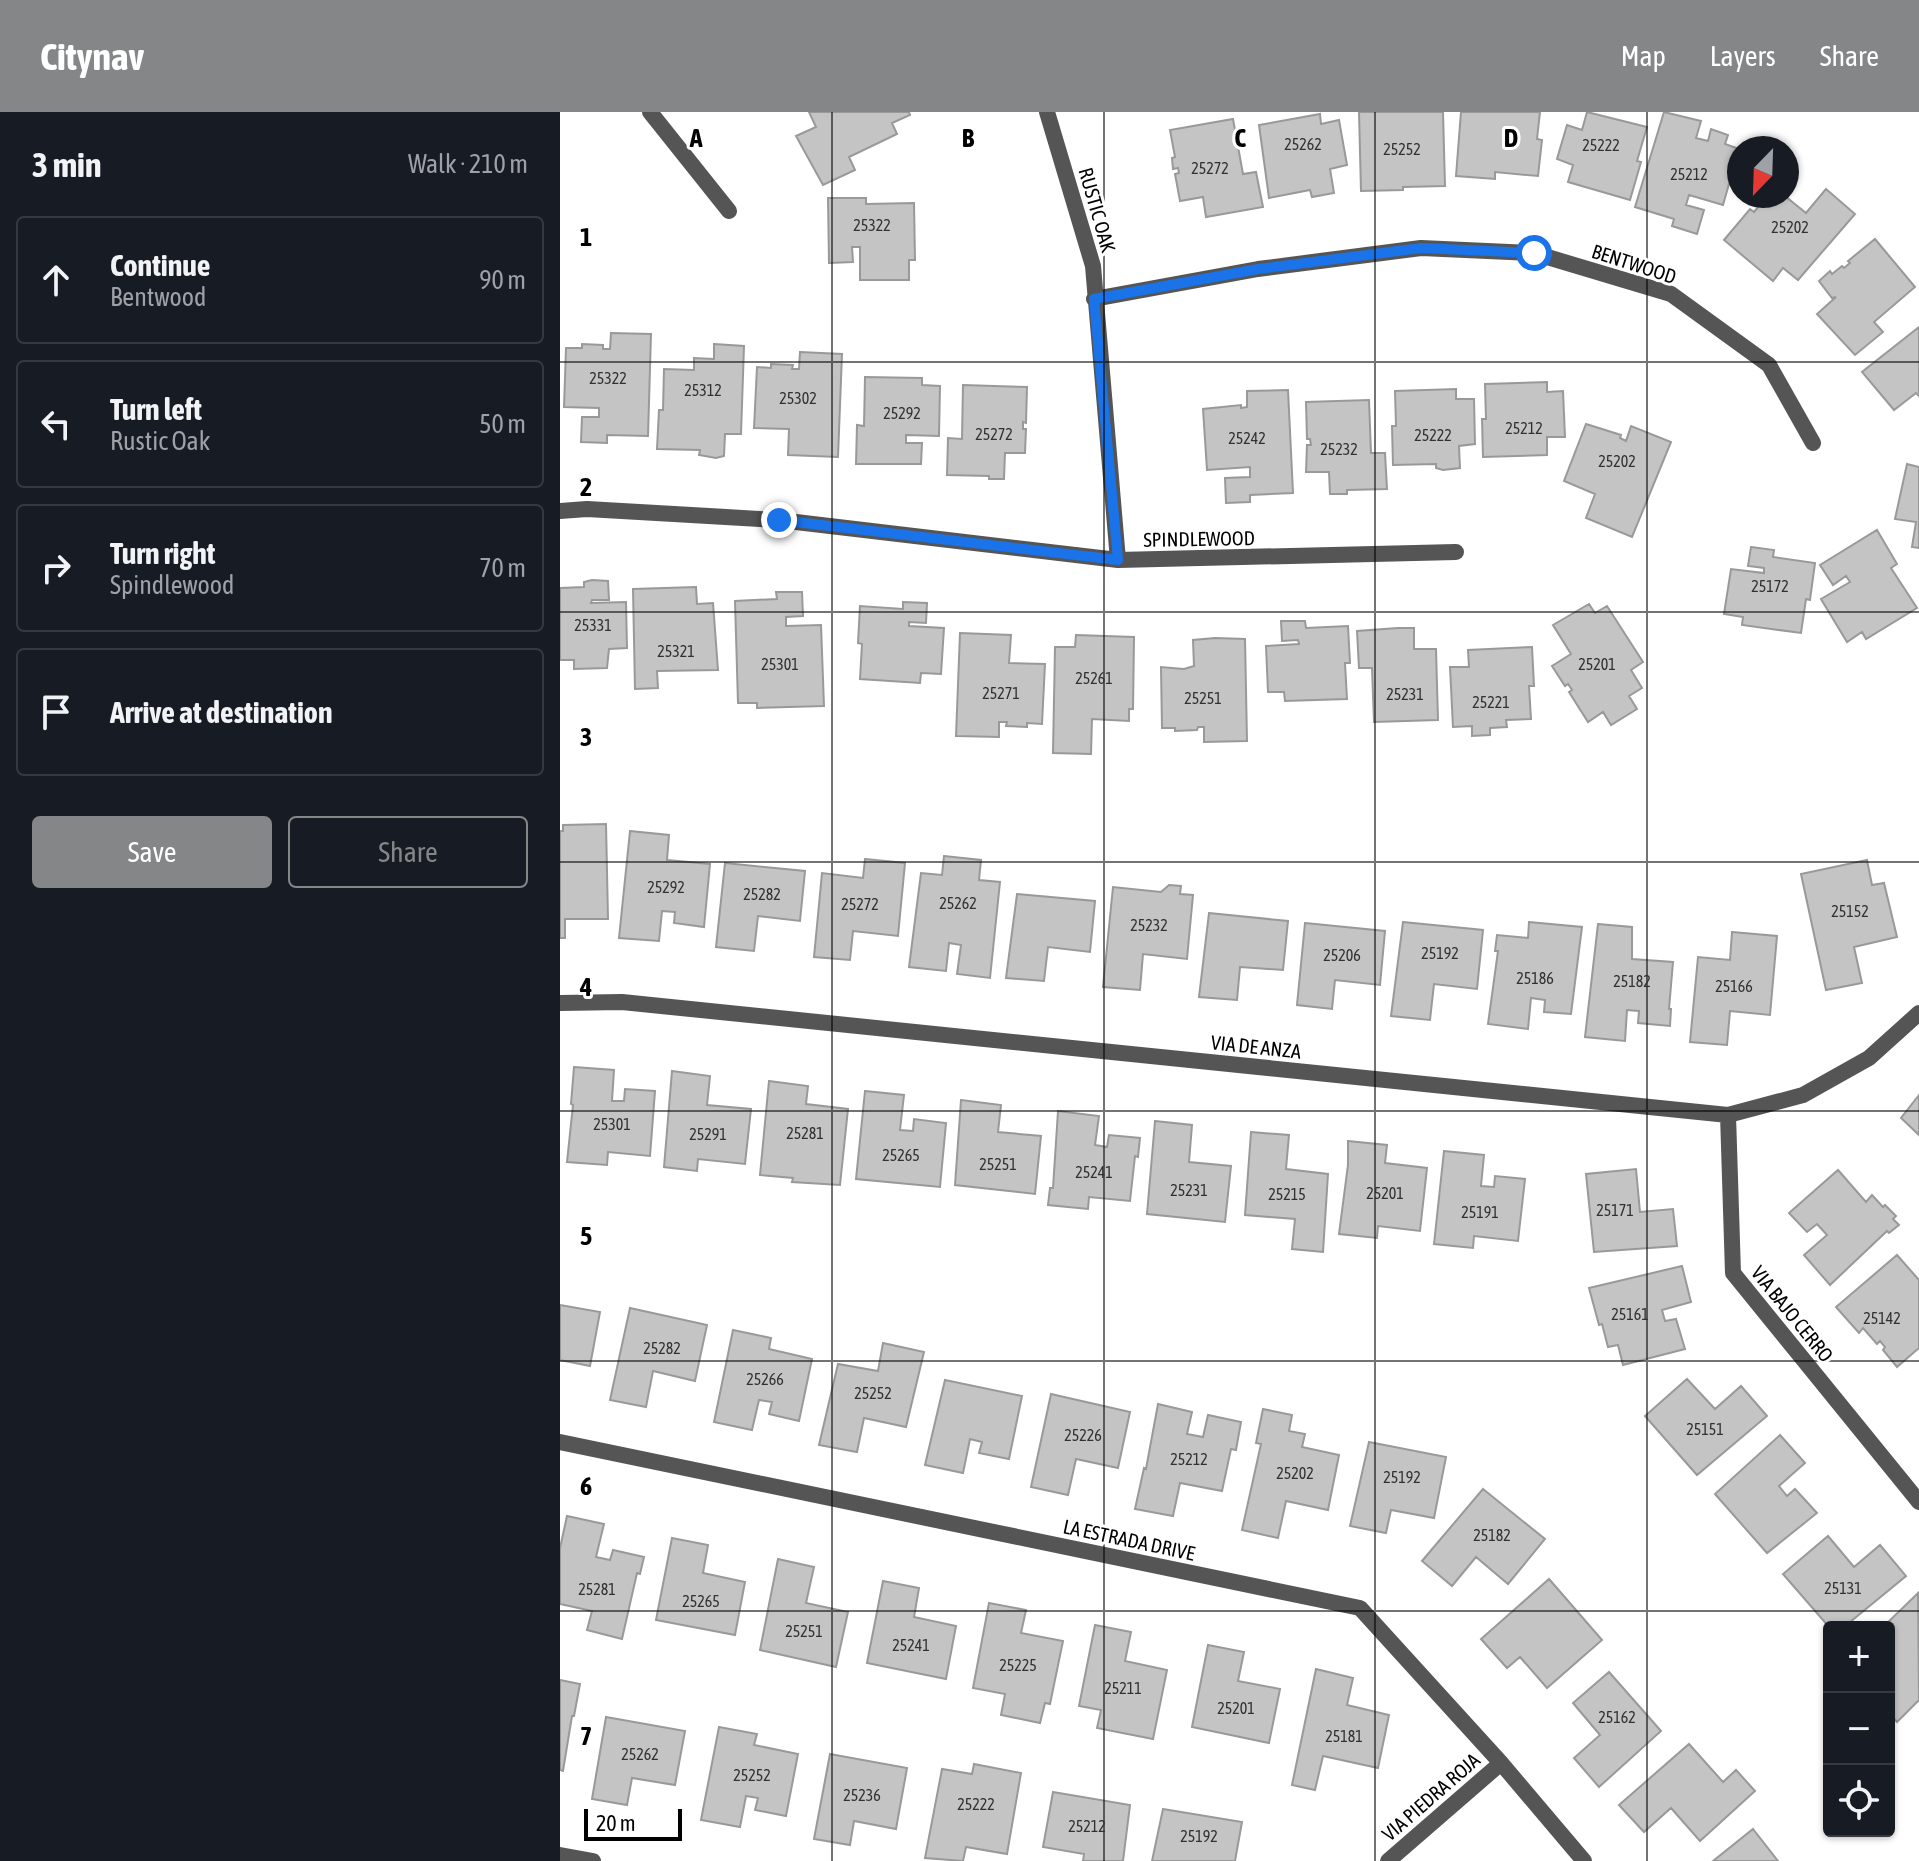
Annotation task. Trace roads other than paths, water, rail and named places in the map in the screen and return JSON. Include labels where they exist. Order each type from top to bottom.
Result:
[{"type":"street","points":[[650,112],[729,211]]},
{"type":"street","name":"RUSTIC OAK","points":[[1047,112],[1093,266],[1118,560]]},
{"type":"street","name":"BENTWOOD","points":[[1094,299],[1258,269],[1421,248],[1534,253],[1671,294],[1769,365],[1813,443]]},
{"type":"street","name":"SPINDLEWOOD","points":[[560,511],[587,509],[779,520],[1118,560],[1456,552]]},
{"type":"street","name":"VIA DE ANZA","points":[[560,1003],[622,1002],[1728,1115],[1803,1095],[1869,1058],[1919,1013]]},
{"type":"street","name":"VIA BAJO CERRO","points":[[1728,1115],[1733,1273],[1919,1502]]},
{"type":"street","name":"LA ESTRADA DRIVE","points":[[560,1442],[1360,1608],[1501,1763],[1584,1861]]},
{"type":"street","name":"VIA PIEDRA ROJA","points":[[1388,1861],[1501,1763]]},
{"type":"street","points":[[560,1855],[593,1861]]}]
